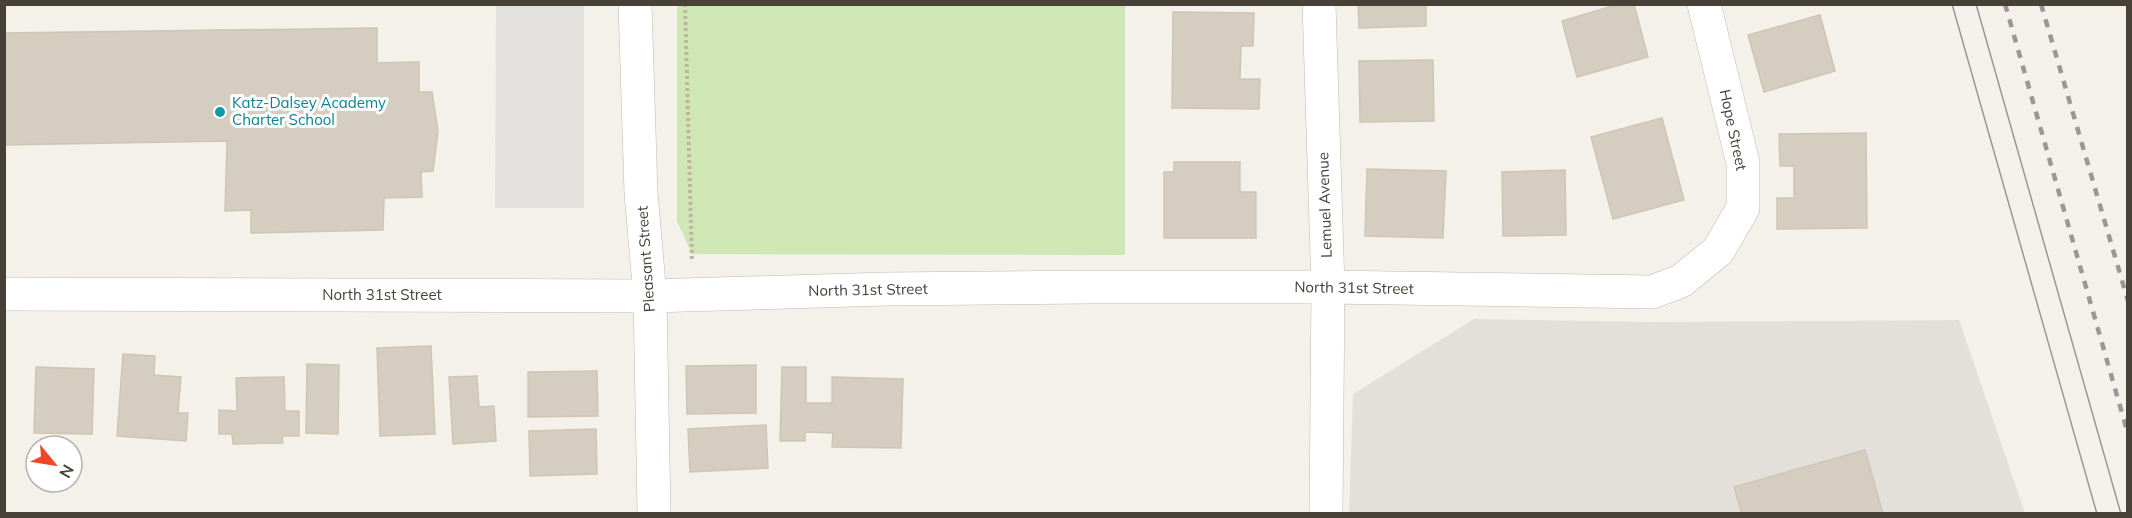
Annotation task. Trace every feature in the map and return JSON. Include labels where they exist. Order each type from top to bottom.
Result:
[{"type":"street","name":"Pleasant Street","points":[[635,4],[641,193],[650,296],[654,513]]},
{"type":"street","name":"Lemuel Avenue","points":[[1319,4],[1328,287],[1326,513]]},
{"type":"street","name":"Hope Street","points":[[1704,4],[1743,163],[1743,208],[1718,251]]},
{"type":"street","name":"North 31st Street","points":[[4,294],[650,296],[886,290],[1328,287],[1652,292],[1682,281],[1718,251]]},
{"type":"path","points":[[685,4],[692,267]]},
{"type":"shaded area","points":[[496,5],[584,5],[584,208],[495,208]]},
{"type":"shaded area","points":[[1474,319],[1649,322],[1959,320],[2025,513],[1349,514],[1353,394]]},
{"type":"green space","points":[[677,5],[1125,5],[1125,255],[692,254],[677,221]]},
{"type":"building","points":[[1358,4],[1426,4],[1426,26],[1359,28]]},
{"type":"building","points":[[1619,4],[1634,4],[1648,57],[1577,77],[1562,21]]},
{"type":"building","points":[[1173,12],[1254,13],[1253,46],[1241,46],[1240,79],[1260,79],[1259,109],[1172,108]]},
{"type":"building","points":[[1820,15],[1835,71],[1764,92],[1748,35]]},
{"type":"building","name":"Katz-Dalsey Academy Charter School","points":[[377,28],[377,63],[419,62],[419,92],[432,92],[438,131],[433,171],[421,172],[422,197],[384,198],[383,230],[251,233],[251,210],[225,211],[227,141],[4,145],[4,33]]},
{"type":"building","points":[[1433,60],[1434,121],[1360,122],[1359,61]]},
{"type":"building","points":[[1662,118],[1684,200],[1613,219],[1591,137]]},
{"type":"building","points":[[1866,133],[1867,228],[1777,229],[1777,198],[1794,198],[1794,166],[1780,166],[1779,134]]},
{"type":"building","points":[[1174,162],[1240,162],[1240,192],[1256,192],[1256,238],[1164,238],[1164,172],[1174,172]]},
{"type":"building","points":[[1367,169],[1446,171],[1443,238],[1365,236]]},
{"type":"building","points":[[1565,170],[1566,235],[1503,236],[1502,172]]},
{"type":"building","points":[[431,346],[435,434],[380,436],[377,348]]},
{"type":"building","points":[[123,354],[155,356],[154,375],[181,377],[178,413],[188,413],[186,441],[117,436]]},
{"type":"building","points":[[307,364],[339,365],[338,434],[306,433]]},
{"type":"building","points":[[756,365],[756,413],[687,414],[686,366]]},
{"type":"building","points":[[36,367],[94,369],[92,434],[34,433]]},
{"type":"building","points":[[782,367],[806,367],[806,403],[832,403],[832,377],[903,379],[901,448],[832,447],[833,433],[805,432],[805,441],[780,441]]},
{"type":"building","points":[[597,371],[598,416],[528,417],[528,372]]},
{"type":"building","points":[[477,376],[479,407],[494,406],[496,441],[453,444],[449,377]]},
{"type":"building","points":[[284,377],[285,411],[299,411],[299,436],[282,436],[283,443],[233,444],[232,434],[219,434],[219,410],[237,411],[236,378]]},
{"type":"building","points":[[766,425],[768,468],[690,472],[688,429]]},
{"type":"building","points":[[596,429],[597,474],[530,476],[529,431]]},
{"type":"building","points":[[1865,450],[1883,514],[1742,514],[1734,487]]},
{"type":"tram line","points":[[1952,4],[2097,514]]},
{"type":"tram line","points":[[1976,4],[2121,514]]},
{"type":"railway","points":[[2005,4],[2128,434]]},
{"type":"railway","points":[[2041,4],[2128,301]]},
{"type":"place","name":"Katz-Dalsey Academy Charter School","points":[[220,112]]}]
